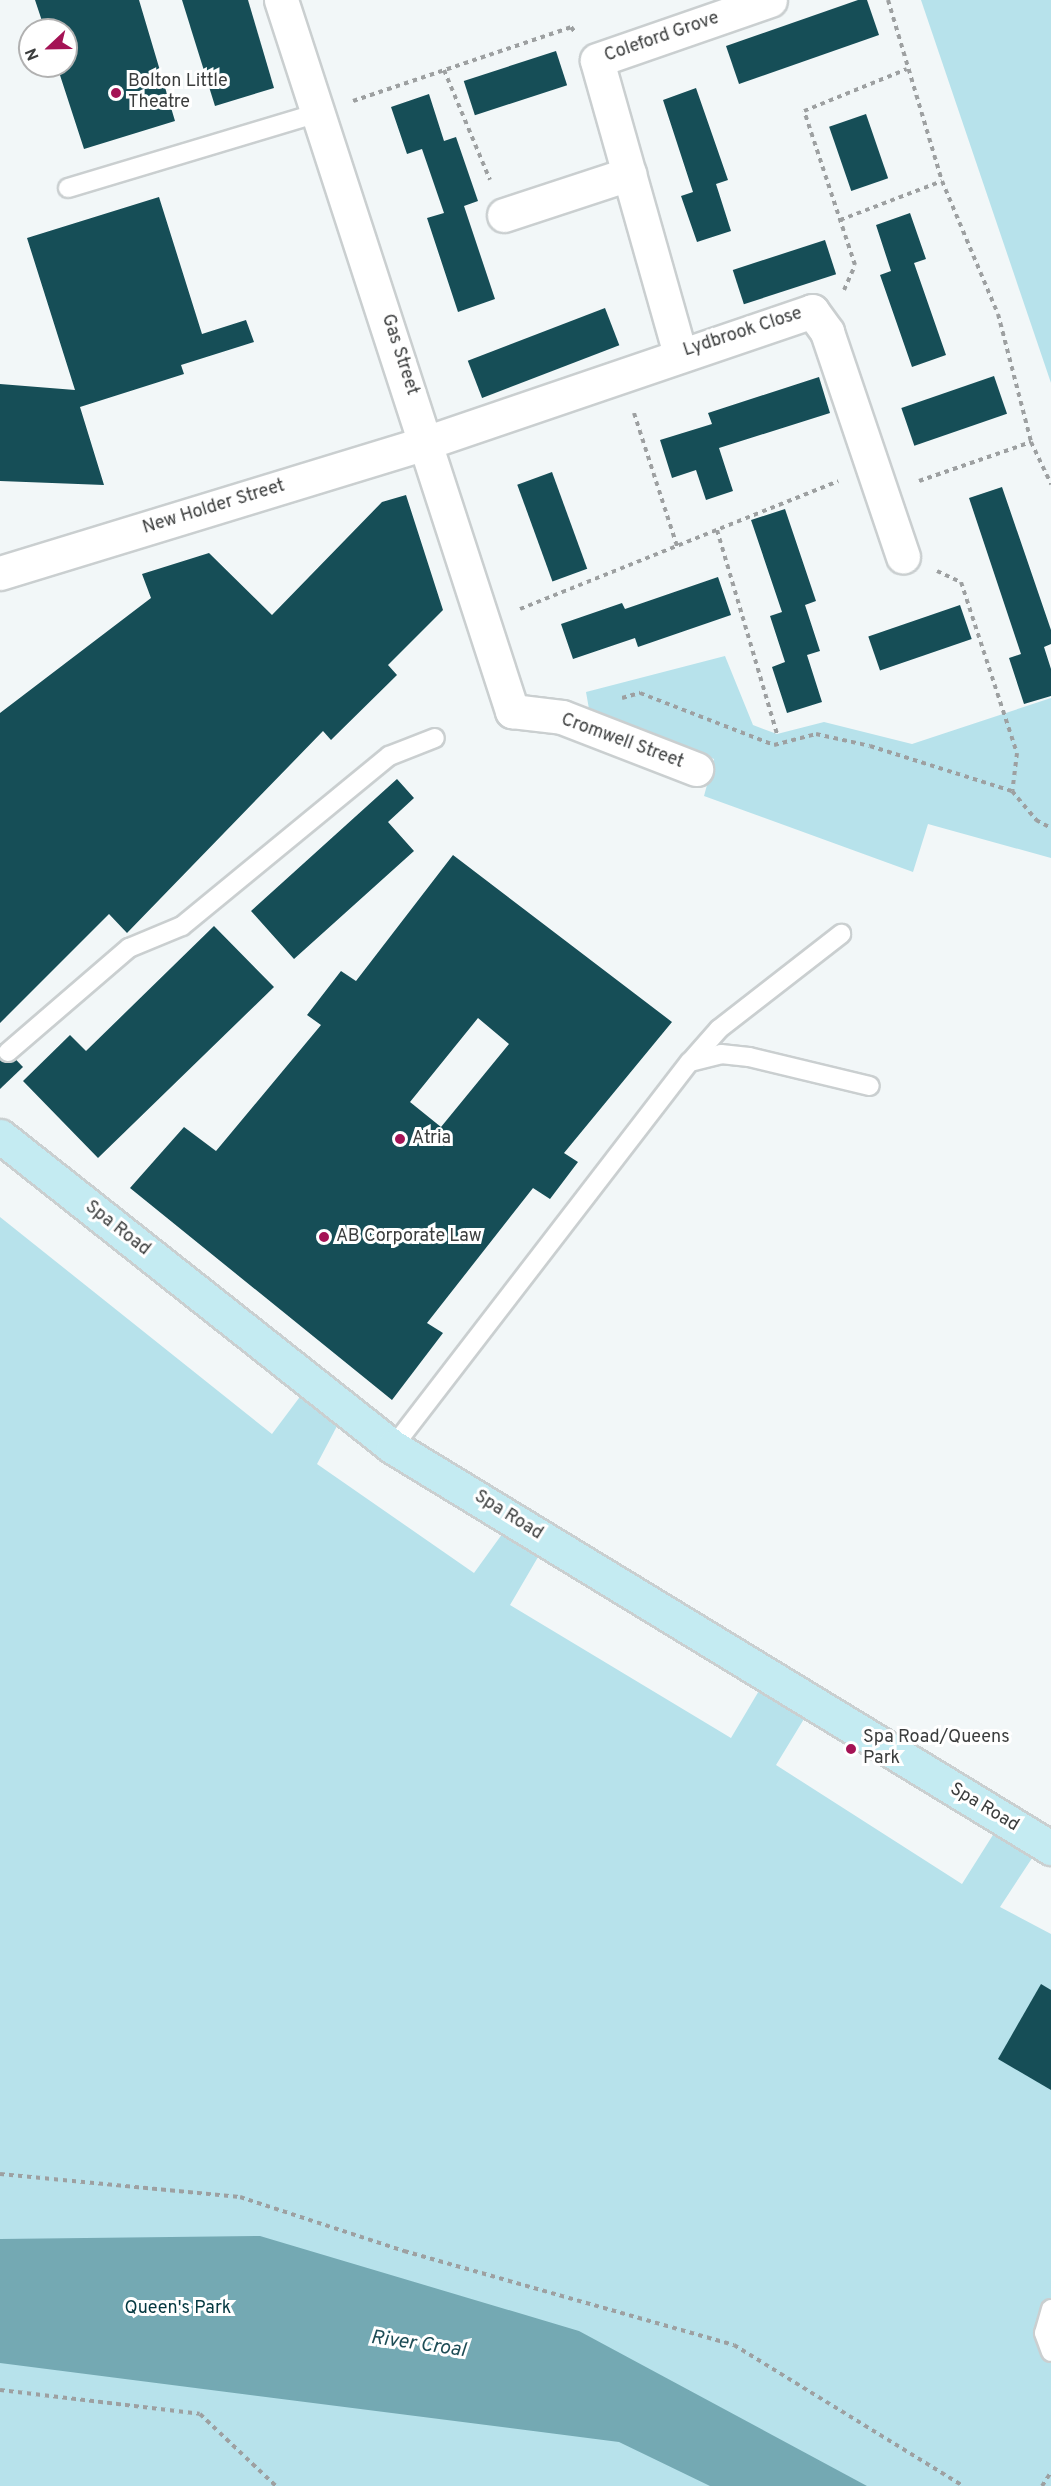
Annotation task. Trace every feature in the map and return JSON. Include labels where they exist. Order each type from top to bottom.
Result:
[{"type":"main road","name":"Spa Road","points":[[0,1136],[393,1447],[1051,1848]]},
{"type":"street","name":"Gas Street","points":[[281,0],[428,442],[512,711]]},
{"type":"street","name":"Coleford Grove","points":[[680,354],[597,60],[770,0]]},
{"type":"street","points":[[504,215],[629,174]]},
{"type":"street","name":"Lydbrook Close","points":[[428,442],[621,374],[812,311],[827,332],[903,555]]},
{"type":"street","name":"New Holder Street","points":[[0,573],[428,442]]},
{"type":"street","name":"Cromwell Street","points":[[512,711],[562,717],[696,769]]},
{"type":"lane","points":[[68,188],[318,113]]},
{"type":"lane","points":[[8,1052],[129,948],[182,926],[389,756],[435,738]]},
{"type":"lane","points":[[393,1447],[690,1062],[719,1029],[841,934]]},
{"type":"lane","points":[[690,1062],[721,1054],[749,1057],[870,1086]]},
{"type":"lane","points":[[1051,2308],[1044,2333],[1051,2352]]},
{"type":"path","points":[[888,0],[942,181],[998,314],[1030,442],[1051,484]]},
{"type":"path","points":[[318,113],[571,27],[597,60]]},
{"type":"path","points":[[827,332],[855,265],[804,111],[907,69]]},
{"type":"path","points":[[444,70],[504,215]]},
{"type":"path","points":[[840,220],[942,181]]},
{"type":"path","points":[[621,374],[677,546]]},
{"type":"path","points":[[485,623],[717,530],[877,481],[1030,442]]},
{"type":"path","points":[[717,530],[777,734]]},
{"type":"path","points":[[903,555],[961,582],[1017,753],[1012,791]]},
{"type":"path","points":[[620,699],[640,693],[774,745],[816,734],[870,746],[1012,791],[1036,820],[1051,828]]},
{"type":"path","points":[[0,2174],[240,2197],[404,2250],[734,2345],[963,2486]]},
{"type":"path","points":[[0,2390],[200,2414],[276,2486]]},
{"type":"path","points":[[1042,2486],[1051,2472]]},
{"type":"green space","points":[[921,0],[1051,0],[1051,383]]},
{"type":"green space","points":[[725,656],[753,725],[777,734],[824,722],[912,744],[1051,698],[1051,858],[928,824],[913,872],[704,796],[714,759],[589,709],[586,692]]},
{"type":"green space","name":"Queen's Park","points":[[0,1217],[272,1434],[311,1382],[346,1409],[317,1464],[474,1573],[513,1519],[548,1540],[510,1605],[731,1738],[763,1684],[807,1714],[776,1765],[962,1884],[1003,1819],[1042,1843],[1000,1907],[1051,1934],[1051,2486],[0,2486]]},
{"type":"water","name":"River Croal","points":[[260,2236],[579,2331],[867,2486],[710,2486],[619,2442],[0,2363],[0,2239]]},
{"type":"building","name":"Bolton Little Theatre","points":[[35,0],[139,0],[175,121],[84,149],[61,78],[78,78],[78,18],[41,18]]},
{"type":"building","points":[[182,0],[248,0],[274,88],[215,106]]},
{"type":"building","points":[[858,0],[867,0],[879,35],[739,84],[726,46]]},
{"type":"building","points":[[556,51],[567,85],[475,115],[464,81]]},
{"type":"building","points":[[696,88],[728,180],[716,184],[731,231],[697,242],[681,196],[693,192],[663,100]]},
{"type":"building","points":[[429,94],[444,141],[456,137],[478,201],[464,206],[495,299],[458,312],[427,218],[444,213],[422,149],[407,154],[391,107]]},
{"type":"building","points":[[866,114],[888,178],[851,191],[829,127]]},
{"type":"building","points":[[159,197],[202,334],[246,320],[254,342],[181,365],[184,374],[80,407],[104,485],[0,481],[0,384],[75,390],[27,238]]},
{"type":"building","points":[[910,213],[926,259],[914,263],[946,355],[912,367],[880,275],[891,271],[876,225]]},
{"type":"building","points":[[825,240],[836,274],[744,304],[733,270]]},
{"type":"building","points":[[605,308],[619,345],[482,398],[468,361]]},
{"type":"building","points":[[994,376],[1007,414],[914,446],[901,408]]},
{"type":"building","points":[[819,377],[830,413],[719,448],[733,491],[706,500],[696,470],[672,478],[660,440],[712,424],[708,413]]},
{"type":"building","points":[[552,472],[587,569],[552,581],[517,485]]},
{"type":"building","points":[[1002,487],[1051,630],[1051,644],[1044,647],[1051,669],[1051,696],[1024,704],[1009,658],[1021,654],[969,498]]},
{"type":"building","points":[[406,495],[443,610],[388,665],[397,675],[331,740],[323,731],[127,933],[109,914],[0,1023],[0,713],[151,598],[142,574],[209,553],[272,615],[382,502]]},
{"type":"building","points":[[785,509],[816,601],[805,605],[820,651],[807,655],[822,702],[787,713],[772,667],[785,662],[770,616],[782,612],[751,520]]},
{"type":"building","points":[[718,577],[731,615],[638,647],[635,638],[573,659],[561,624],[622,603],[625,609]]},
{"type":"building","points":[[960,605],[972,639],[880,671],[868,637]]},
{"type":"building","points":[[397,779],[414,798],[388,822],[414,851],[294,959],[251,911]]},
{"type":"building","name":"Atria","points":[[453,855],[672,1022],[564,1153],[578,1162],[550,1199],[533,1188],[427,1323],[443,1333],[392,1400],[130,1188],[184,1127],[216,1151],[321,1025],[307,1015],[341,971],[356,981]],"holes":[[[478,1018],[509,1044],[441,1127],[410,1102]]]},
{"type":"building","points":[[214,926],[274,987],[98,1158],[23,1081],[70,1035],[86,1051]]},
{"type":"building","points":[[0,1043],[23,1067],[0,1089]]},
{"type":"building","points":[[1041,1984],[1051,1990],[1051,2090],[998,2059]]},
{"type":"place","name":"Bolton Little Theatre","points":[[116,93]]},
{"type":"place","name":"Atria","points":[[400,1139]]},
{"type":"place","name":"AB Corporate Law","points":[[324,1237]]},
{"type":"place","name":"Spa Road/Queens Park","points":[[851,1749]]}]
